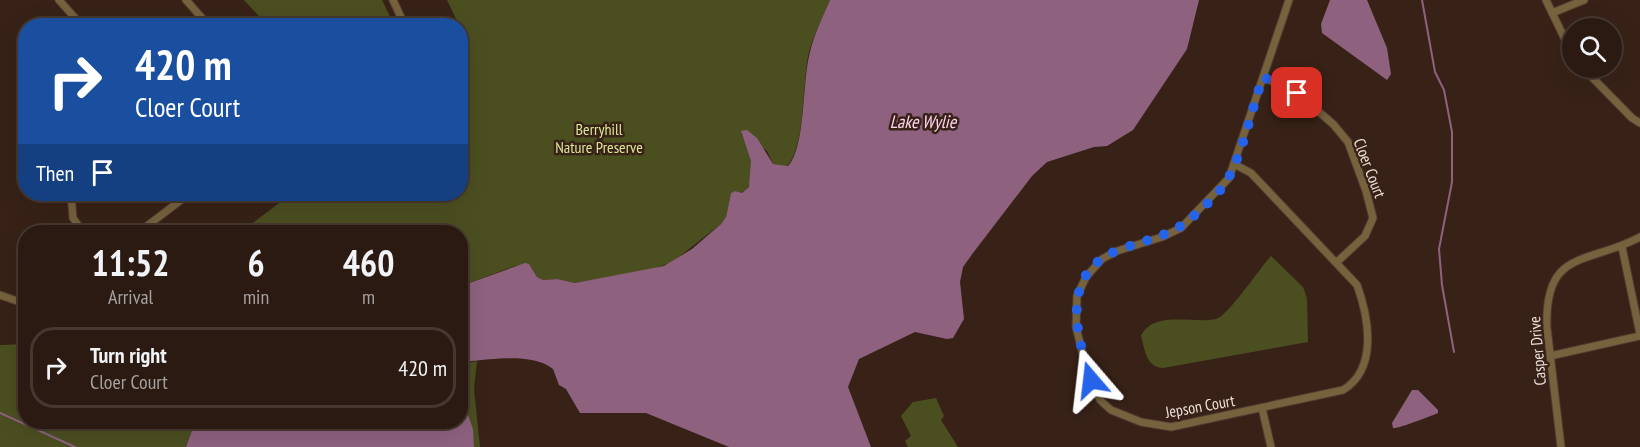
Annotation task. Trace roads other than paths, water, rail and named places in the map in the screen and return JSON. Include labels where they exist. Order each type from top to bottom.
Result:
[{"type":"street","points":[[59,0],[75,18]]},
{"type":"street","points":[[186,0],[202,18]]},
{"type":"street","points":[[393,0],[401,18]]},
{"type":"street","name":"Jepson Court","points":[[1234,164],[1251,173],[1357,285],[1365,306],[1366,360],[1361,374],[1355,382],[1343,390],[1171,427],[1150,425],[1111,410],[1095,393],[1076,327],[1077,296],[1095,266],[1117,251],[1162,237],[1181,228],[1229,178],[1289,0]]},
{"type":"street","points":[[1546,0],[1562,34]]},
{"type":"street","points":[[1552,13],[1584,0]]},
{"type":"street","name":"Cloer Court","points":[[1263,77],[1297,93],[1333,124],[1348,142],[1373,218],[1365,236],[1337,262]]},
{"type":"street","points":[[1593,78],[1632,118],[1640,123]]},
{"type":"street","points":[[72,201],[73,218],[78,225]]},
{"type":"street","points":[[148,225],[180,201]]},
{"type":"street","name":"Casper Drive","points":[[1562,447],[1546,311],[1555,279],[1563,269],[1581,257],[1622,247],[1640,237]]},
{"type":"street","points":[[1550,356],[1640,335],[1622,247]]},
{"type":"street","points":[[0,295],[18,301]]},
{"type":"street","points":[[1262,408],[1271,447]]},
{"type":"water","name":"Lake Wylie","points":[[830,0],[1199,0],[1187,49],[1133,130],[1107,146],[1094,147],[1047,162],[1032,176],[973,253],[963,267],[960,282],[964,319],[953,338],[947,339],[915,332],[859,359],[848,387],[871,447],[729,447],[646,413],[580,413],[566,389],[559,385],[553,369],[545,364],[514,358],[468,362],[468,283],[525,263],[529,264],[537,277],[543,280],[557,279],[575,283],[664,266],[692,249],[721,224],[726,217],[731,193],[735,191],[742,193],[749,187],[751,161],[741,131],[747,130],[757,138],[773,164],[788,166],[798,144],[807,64],[816,32]]},
{"type":"water","points":[[1330,0],[1367,0],[1387,48],[1391,74],[1387,80],[1322,33],[1321,24]]},
{"type":"water","points":[[1412,390],[1418,390],[1438,410],[1438,413],[1393,428],[1392,423]]},
{"type":"water","points":[[468,415],[473,429],[474,447],[186,447],[192,429],[468,429]]},
{"type":"waterway","points":[[1422,0],[1435,72],[1444,90],[1452,132],[1452,182],[1439,249],[1442,285],[1454,352]]},
{"type":"waterway","points":[[0,413],[18,421]]},
{"type":"waterway","points":[[35,429],[75,447]]},
{"type":"park label","name":"Berryhill Nature Preserve","points":[[599,138]]}]
